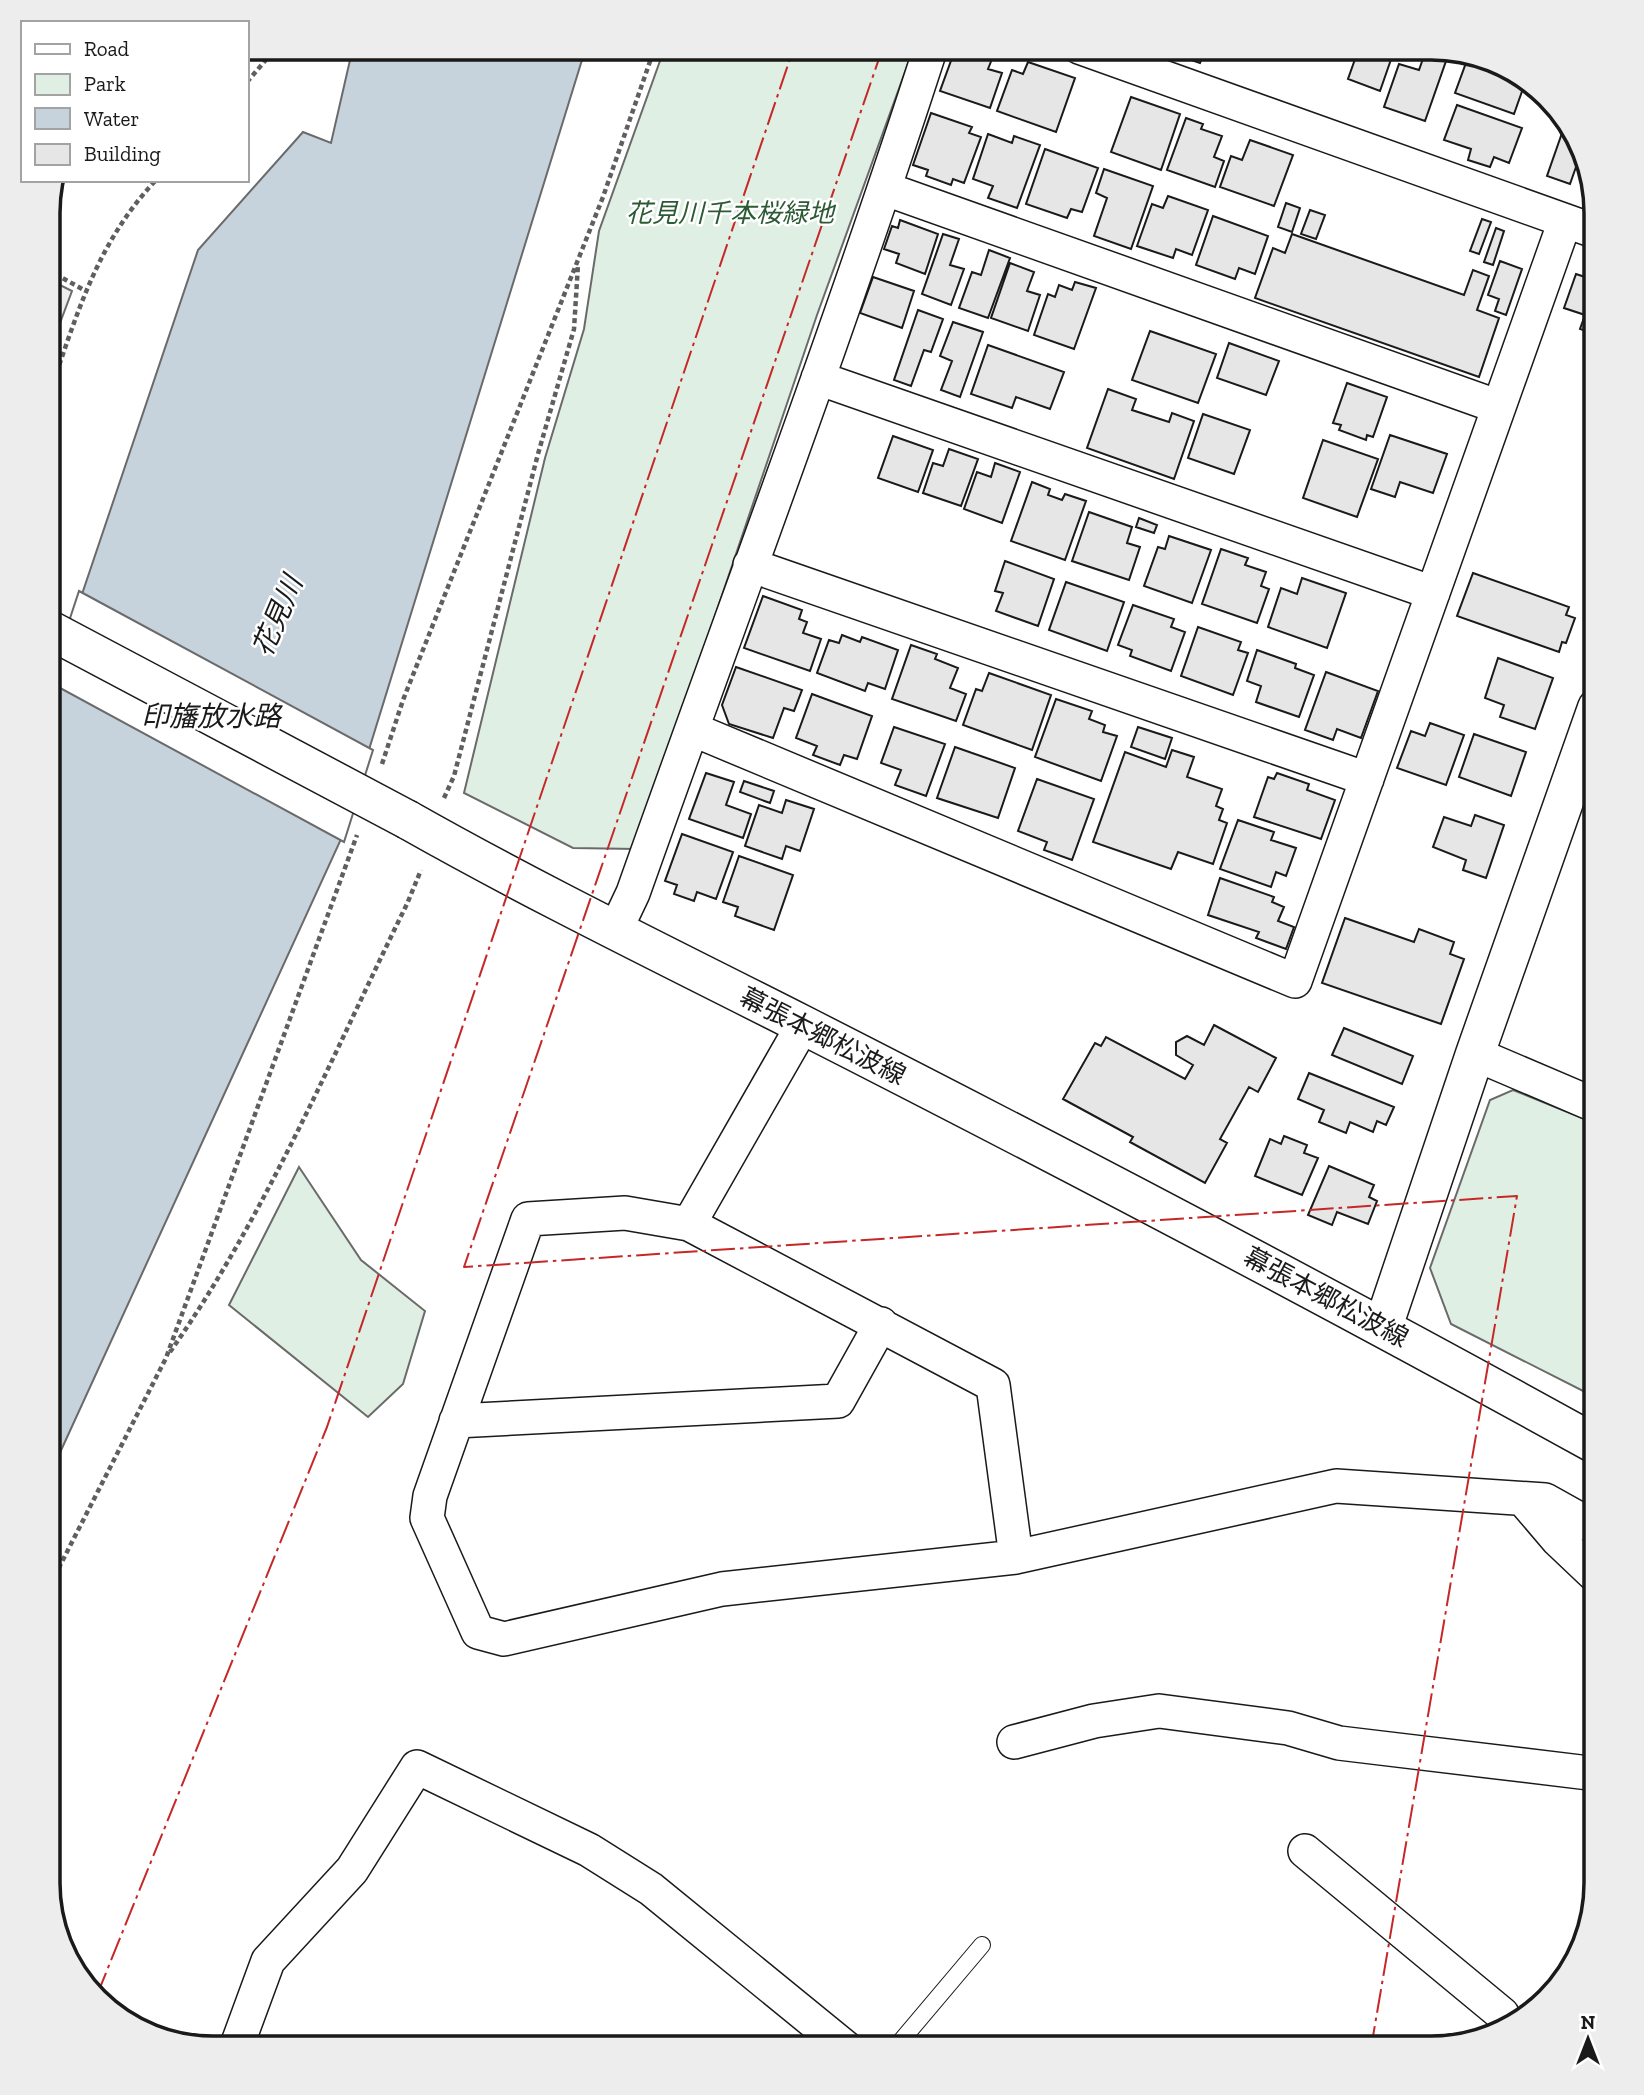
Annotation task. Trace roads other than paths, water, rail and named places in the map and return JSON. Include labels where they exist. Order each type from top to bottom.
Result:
[{"type":"street","points":[[615,931],[633,892],[886,189],[927,60]]},
{"type":"street","points":[[1115,60],[1584,228]]},
{"type":"street","points":[[886,189],[1499,407]]},
{"type":"street","points":[[692,729],[1295,981],[1565,221]]},
{"type":"street","points":[[818,378],[1433,593]]},
{"type":"street","points":[[750,565],[1367,779]]},
{"type":"street","name":"幕張本郷松波線","points":[[60,635],[425,815],[615,931],[803,1025],[1383,1326],[1584,1438]]},
{"type":"street","points":[[1383,1326],[1584,745]]},
{"type":"street","points":[[689,1224],[803,1025]]},
{"type":"street","points":[[1475,1054],[1584,1101]]},
{"type":"street","points":[[1016,1557],[993,1385],[689,1224],[625,1213],[528,1219],[430,1496],[427,1518],[478,1632],[504,1639],[722,1589],[1016,1557],[1336,1486],[1545,1500],[1584,1522]]},
{"type":"street","points":[[456,1421],[838,1401],[881,1324]]},
{"type":"street","points":[[1523,1499],[1558,1540],[1584,1565]]},
{"type":"street","points":[[1014,1742],[1094,1721],[1159,1711],[1288,1728],[1339,1744],[1584,1772]]},
{"type":"street","points":[[247,2036],[268,1961],[352,1870],[417,1767],[508,1808],[589,1850],[651,1889],[831,2036]]},
{"type":"street","points":[[1305,1851],[1502,2014],[1503,2018]]},
{"type":"lane","points":[[905,2036],[982,1945]]},
{"type":"water","name":"印旛放水路","points":[[350,60],[582,60],[342,837],[60,1453],[60,659],[198,250],[303,132],[331,143]]},
{"type":"park label","name":"花見川千本桜緑地","points":[[730,213]]},
{"type":"water label","name":"花見川","points":[[277,616]]}]
